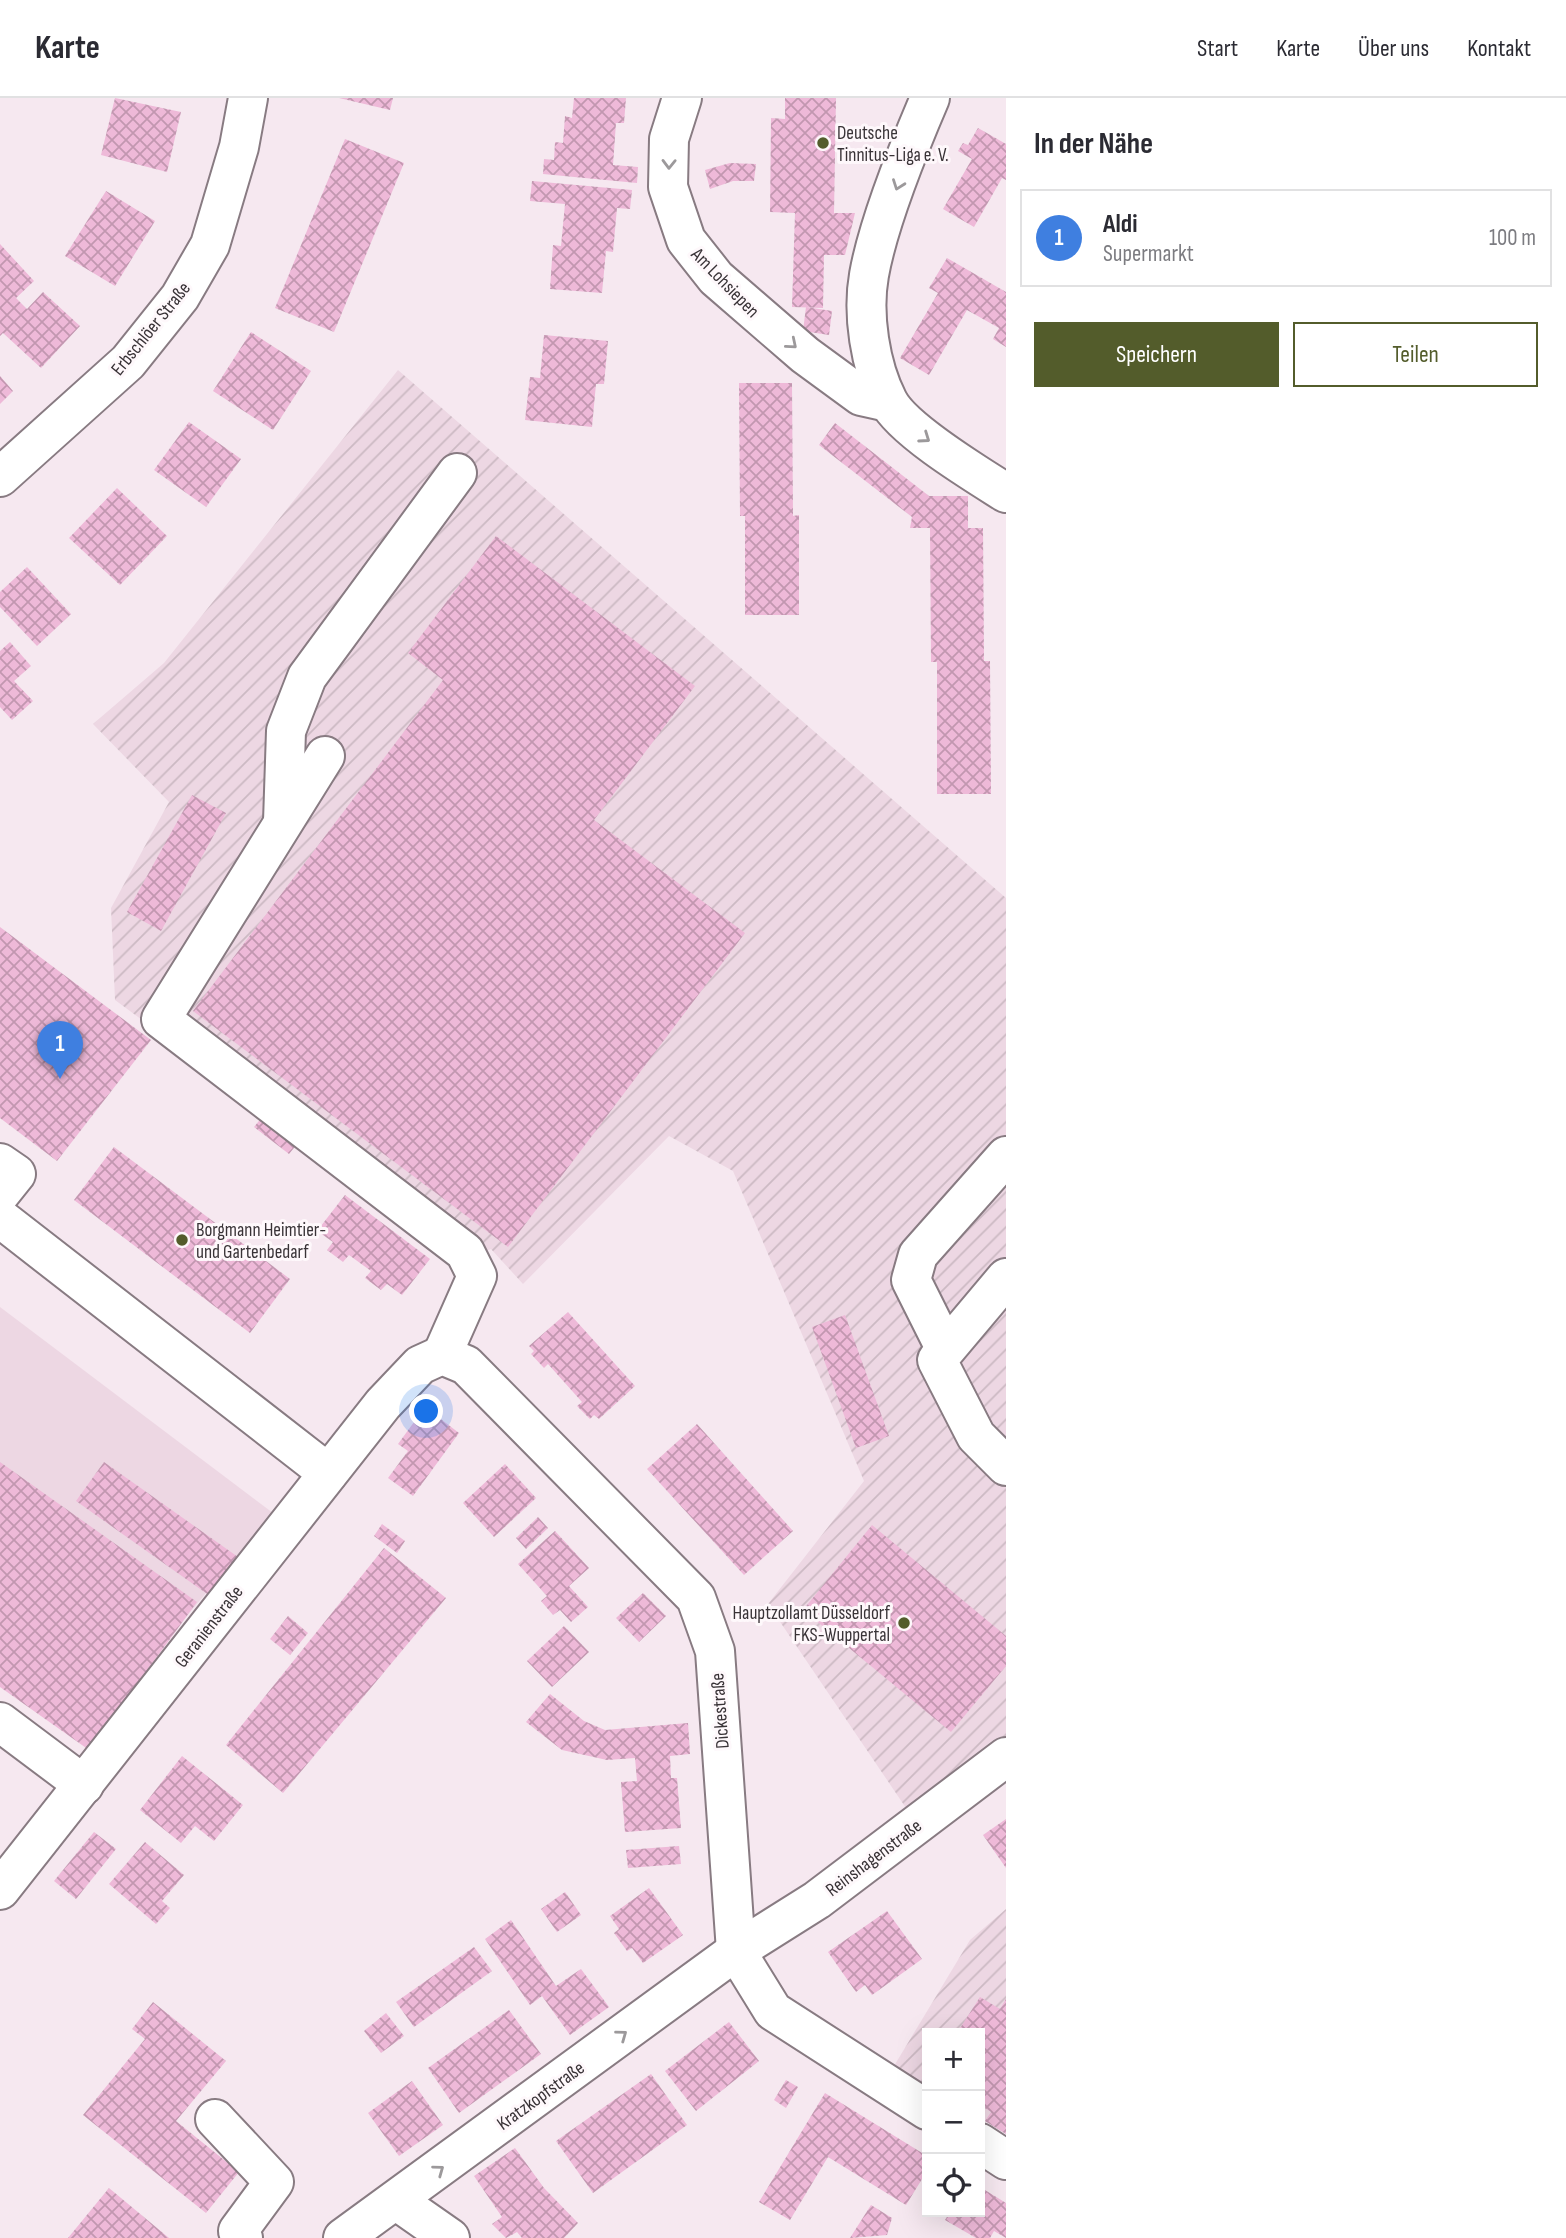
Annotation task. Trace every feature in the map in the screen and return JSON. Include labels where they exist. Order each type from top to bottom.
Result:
[{"type":"street","name":"Erbschlöer Straße","points":[[0,477],[128,362],[180,297],[210,245],[240,147],[248,98]]},
{"type":"street","name":"Am Lohsiepen","points":[[682,98],[669,139],[668,187],[686,240],[716,278],[805,355],[861,396],[888,402]]},
{"type":"street","name":"Am Lohsiepen","points":[[930,98],[886,217],[869,276],[869,341],[888,402],[915,430],[1006,493]]},
{"type":"street","points":[[282,824],[286,731],[307,677],[457,473]]},
{"type":"street","points":[[325,756],[161,1019],[465,1252],[477,1276],[431,1360]]},
{"type":"street","points":[[945,1348],[911,1280],[918,1255],[1006,1156]]},
{"type":"street","points":[[0,1163],[16,1174],[0,1195]]},
{"type":"street","points":[[0,1218],[328,1473]]},
{"type":"street","points":[[1006,1278],[937,1360],[976,1436],[1006,1466]]},
{"type":"street","name":"Geranienstraße","points":[[0,1890],[383,1404],[431,1360]]},
{"type":"street","name":"Dickestraße","points":[[431,1360],[466,1365],[696,1598],[715,1651],[736,1951],[773,2011],[922,2107]]},
{"type":"street","points":[[0,1722],[84,1785]]},
{"type":"street","name":"Reinshagenstraße","points":[[736,1951],[817,1899],[1006,1757]]},
{"type":"street","name":"Kratzkopfstraße","points":[[343,2238],[736,1951]]},
{"type":"street","points":[[215,2119],[274,2182],[238,2231],[243,2238]]},
{"type":"street","points":[[985,2146],[1006,2160]]},
{"type":"street","points":[[397,2201],[450,2238]]},
{"type":"shaded area","points":[[398,370],[1006,898],[1006,1751],[993,1740],[906,1808],[768,1604],[864,1481],[733,1171],[669,1136],[523,1284],[491,1249],[465,1258],[115,1000],[111,908],[169,802],[93,724],[164,663]]},
{"type":"shaded area","points":[[0,1307],[273,1513],[84,1739],[0,1675]]},
{"type":"shaded area","points":[[1006,1909],[1006,2134],[985,2121],[985,2028],[922,2028],[922,2083],[894,2066],[970,1940]]},
{"type":"building","points":[[115,98],[181,112],[167,172],[101,155]]},
{"type":"building","points":[[339,98],[393,98],[390,110]]},
{"type":"building","points":[[574,98],[626,98],[624,123],[616,123],[613,165],[638,167],[637,183],[543,174],[544,159],[554,160],[555,142],[563,143],[565,116],[572,118]]},
{"type":"building","points":[[785,98],[836,98],[834,213],[855,213],[845,255],[824,255],[823,308],[792,307],[795,213],[770,212],[771,118],[785,119]]},
{"type":"building","points":[[978,128],[1006,144],[1006,180],[1002,178],[974,227],[943,209],[972,159],[958,151],[963,143],[968,145]]},
{"type":"building","points":[[345,139],[404,163],[334,332],[275,308]]},
{"type":"building","points":[[730,163],[756,164],[754,181],[733,181],[710,189],[705,170]]},
{"type":"building","points":[[532,181],[632,190],[630,209],[617,208],[613,252],[606,251],[602,293],[550,289],[553,245],[561,246],[565,204],[530,201]]},
{"type":"building","points":[[106,191],[155,221],[115,286],[65,256]]},
{"type":"building","points":[[0,244],[34,281],[16,298],[27,309],[43,292],[80,326],[41,368],[3,333],[0,336]]},
{"type":"building","points":[[947,258],[1006,292],[1006,347],[993,339],[999,328],[967,310],[929,375],[900,358],[938,293],[929,288]]},
{"type":"building","points":[[806,307],[832,311],[829,335],[803,331]]},
{"type":"building","points":[[251,332],[311,371],[273,430],[213,391]]},
{"type":"building","points":[[544,335],[608,341],[604,384],[596,384],[592,427],[525,420],[530,377],[540,378]]},
{"type":"building","points":[[0,376],[13,391],[0,404]]},
{"type":"building","points":[[739,383],[792,383],[793,516],[799,515],[799,615],[745,615],[745,516],[740,516]]},
{"type":"building","points":[[189,422],[241,459],[206,507],[154,470]]},
{"type":"building","points":[[835,423],[929,496],[968,496],[968,528],[983,528],[984,661],[990,661],[991,794],[937,794],[937,662],[931,662],[930,528],[910,528],[912,517],[819,445]]},
{"type":"building","points":[[117,488],[167,536],[120,585],[69,538]]},
{"type":"building","points":[[496,536],[695,686],[594,820],[745,933],[508,1247],[193,1011],[443,680],[408,653]]},
{"type":"building","points":[[27,567],[71,614],[37,646],[0,607],[0,592]]},
{"type":"building","points":[[10,642],[31,666],[14,681],[33,701],[12,720],[0,707],[0,651]]},
{"type":"building","points":[[192,795],[226,813],[161,931],[127,912]]},
{"type":"building","points":[[0,927],[151,1040],[57,1161],[0,1118]]},
{"type":"building","points":[[263,1116],[298,1143],[289,1154],[254,1127]]},
{"type":"building","name":"Borgmann Heimtier- und Gartenbedarf","points":[[114,1147],[290,1279],[250,1333],[74,1200]]},
{"type":"building","points":[[345,1195],[430,1259],[402,1295],[387,1284],[381,1290],[365,1278],[371,1271],[349,1255],[343,1262],[327,1250],[333,1242],[317,1231]]},
{"type":"building","points":[[568,1312],[635,1386],[599,1419],[594,1415],[590,1419],[577,1406],[582,1402],[548,1364],[544,1368],[531,1354],[534,1351],[529,1346]]},
{"type":"building","points":[[845,1315],[889,1436],[856,1448],[812,1327]]},
{"type":"building","points":[[425,1407],[459,1433],[413,1496],[388,1478],[408,1451],[398,1444]]},
{"type":"building","points":[[697,1424],[793,1531],[744,1575],[647,1469]]},
{"type":"building","points":[[0,1462],[197,1602],[89,1750],[0,1687]]},
{"type":"building","points":[[104,1462],[238,1557],[210,1596],[76,1501]]},
{"type":"building","points":[[505,1464],[536,1498],[494,1537],[463,1503]]},
{"type":"building","points":[[538,1517],[548,1528],[526,1549],[516,1538]]},
{"type":"building","points":[[382,1524],[405,1541],[397,1553],[374,1536]]},
{"type":"building","name":"Hauptzollamt Düsseldorf FKS-Wuppertal","points":[[872,1525],[1006,1636],[1006,1666],[951,1732],[803,1610]]},
{"type":"building","points":[[555,1531],[589,1568],[569,1586],[588,1607],[571,1622],[560,1610],[553,1615],[541,1601],[547,1596],[518,1564]]},
{"type":"building","points":[[384,1548],[446,1598],[283,1793],[226,1745]]},
{"type":"building","points":[[643,1593],[666,1616],[639,1642],[616,1618]]},
{"type":"building","points":[[288,1616],[308,1633],[290,1655],[270,1639]]},
{"type":"building","points":[[564,1626],[589,1652],[552,1687],[527,1661]]},
{"type":"building","points":[[550,1694],[584,1721],[605,1730],[688,1723],[690,1754],[670,1756],[671,1778],[677,1778],[681,1828],[625,1832],[621,1782],[637,1781],[635,1758],[607,1760],[562,1750],[526,1722]]},
{"type":"building","points":[[182,1756],[243,1805],[214,1841],[195,1826],[181,1843],[140,1810]]},
{"type":"building","points":[[1006,1819],[1006,1868],[983,1835]]},
{"type":"building","points":[[94,1832],[116,1849],[76,1899],[54,1881]]},
{"type":"building","points":[[145,1842],[184,1875],[162,1901],[170,1908],[156,1924],[109,1884]]},
{"type":"building","points":[[679,1846],[681,1864],[628,1868],[626,1850]]},
{"type":"building","points":[[649,1888],[683,1935],[643,1963],[632,1948],[627,1951],[614,1933],[619,1929],[610,1916]]},
{"type":"building","points":[[565,1892],[581,1915],[557,1932],[541,1909]]},
{"type":"building","points":[[887,1911],[922,1959],[872,1995],[865,1985],[856,1992],[828,1952]]},
{"type":"building","points":[[511,1920],[556,1986],[581,1969],[609,2007],[570,2035],[542,1996],[530,2005],[485,1939]]},
{"type":"building","points":[[474,1947],[492,1971],[414,2027],[396,2002]]},
{"type":"building","points":[[980,1997],[1000,2009],[1006,1999],[1006,2134],[985,2121],[991,2112],[985,2108],[985,2028],[960,2028]]},
{"type":"building","points":[[153,2002],[226,2061],[176,2121],[239,2172],[206,2213],[83,2115],[145,2039],[132,2029]]},
{"type":"building","points":[[509,2010],[541,2054],[459,2113],[428,2068]]},
{"type":"building","points":[[386,2013],[404,2036],[381,2053],[364,2031]]},
{"type":"building","points":[[729,2022],[759,2061],[696,2111],[665,2071]]},
{"type":"building","points":[[651,2074],[687,2125],[593,2193],[556,2141]]},
{"type":"building","points":[[786,2080],[798,2087],[786,2108],[774,2100]]},
{"type":"building","points":[[412,2081],[443,2125],[399,2156],[368,2113]]},
{"type":"building","points":[[825,2093],[922,2153],[922,2179],[906,2205],[828,2157],[790,2220],[759,2202]]},
{"type":"building","points":[[515,2148],[544,2188],[578,2223],[564,2238],[522,2238],[517,2232],[506,2238],[492,2224],[502,2217],[474,2176]]},
{"type":"building","points":[[109,2188],[169,2238],[68,2238]]},
{"type":"building","points":[[985,2190],[1006,2203],[1006,2238],[994,2231],[990,2238],[976,2238],[945,2220],[947,2217],[985,2217]]},
{"type":"building","points":[[871,2205],[892,2218],[887,2235],[850,2238]]},
{"type":"place","name":"Deutsche Tinnitus-Liga e. V.","points":[[823,143]]},
{"type":"place","name":"Aldi","points":[[60,1079]]},
{"type":"place","name":"Borgmann Heimtier- und Gartenbedarf","points":[[182,1240]]},
{"type":"place","name":"Hauptzollamt Düsseldorf FKS-Wuppertal","points":[[904,1623]]}]
